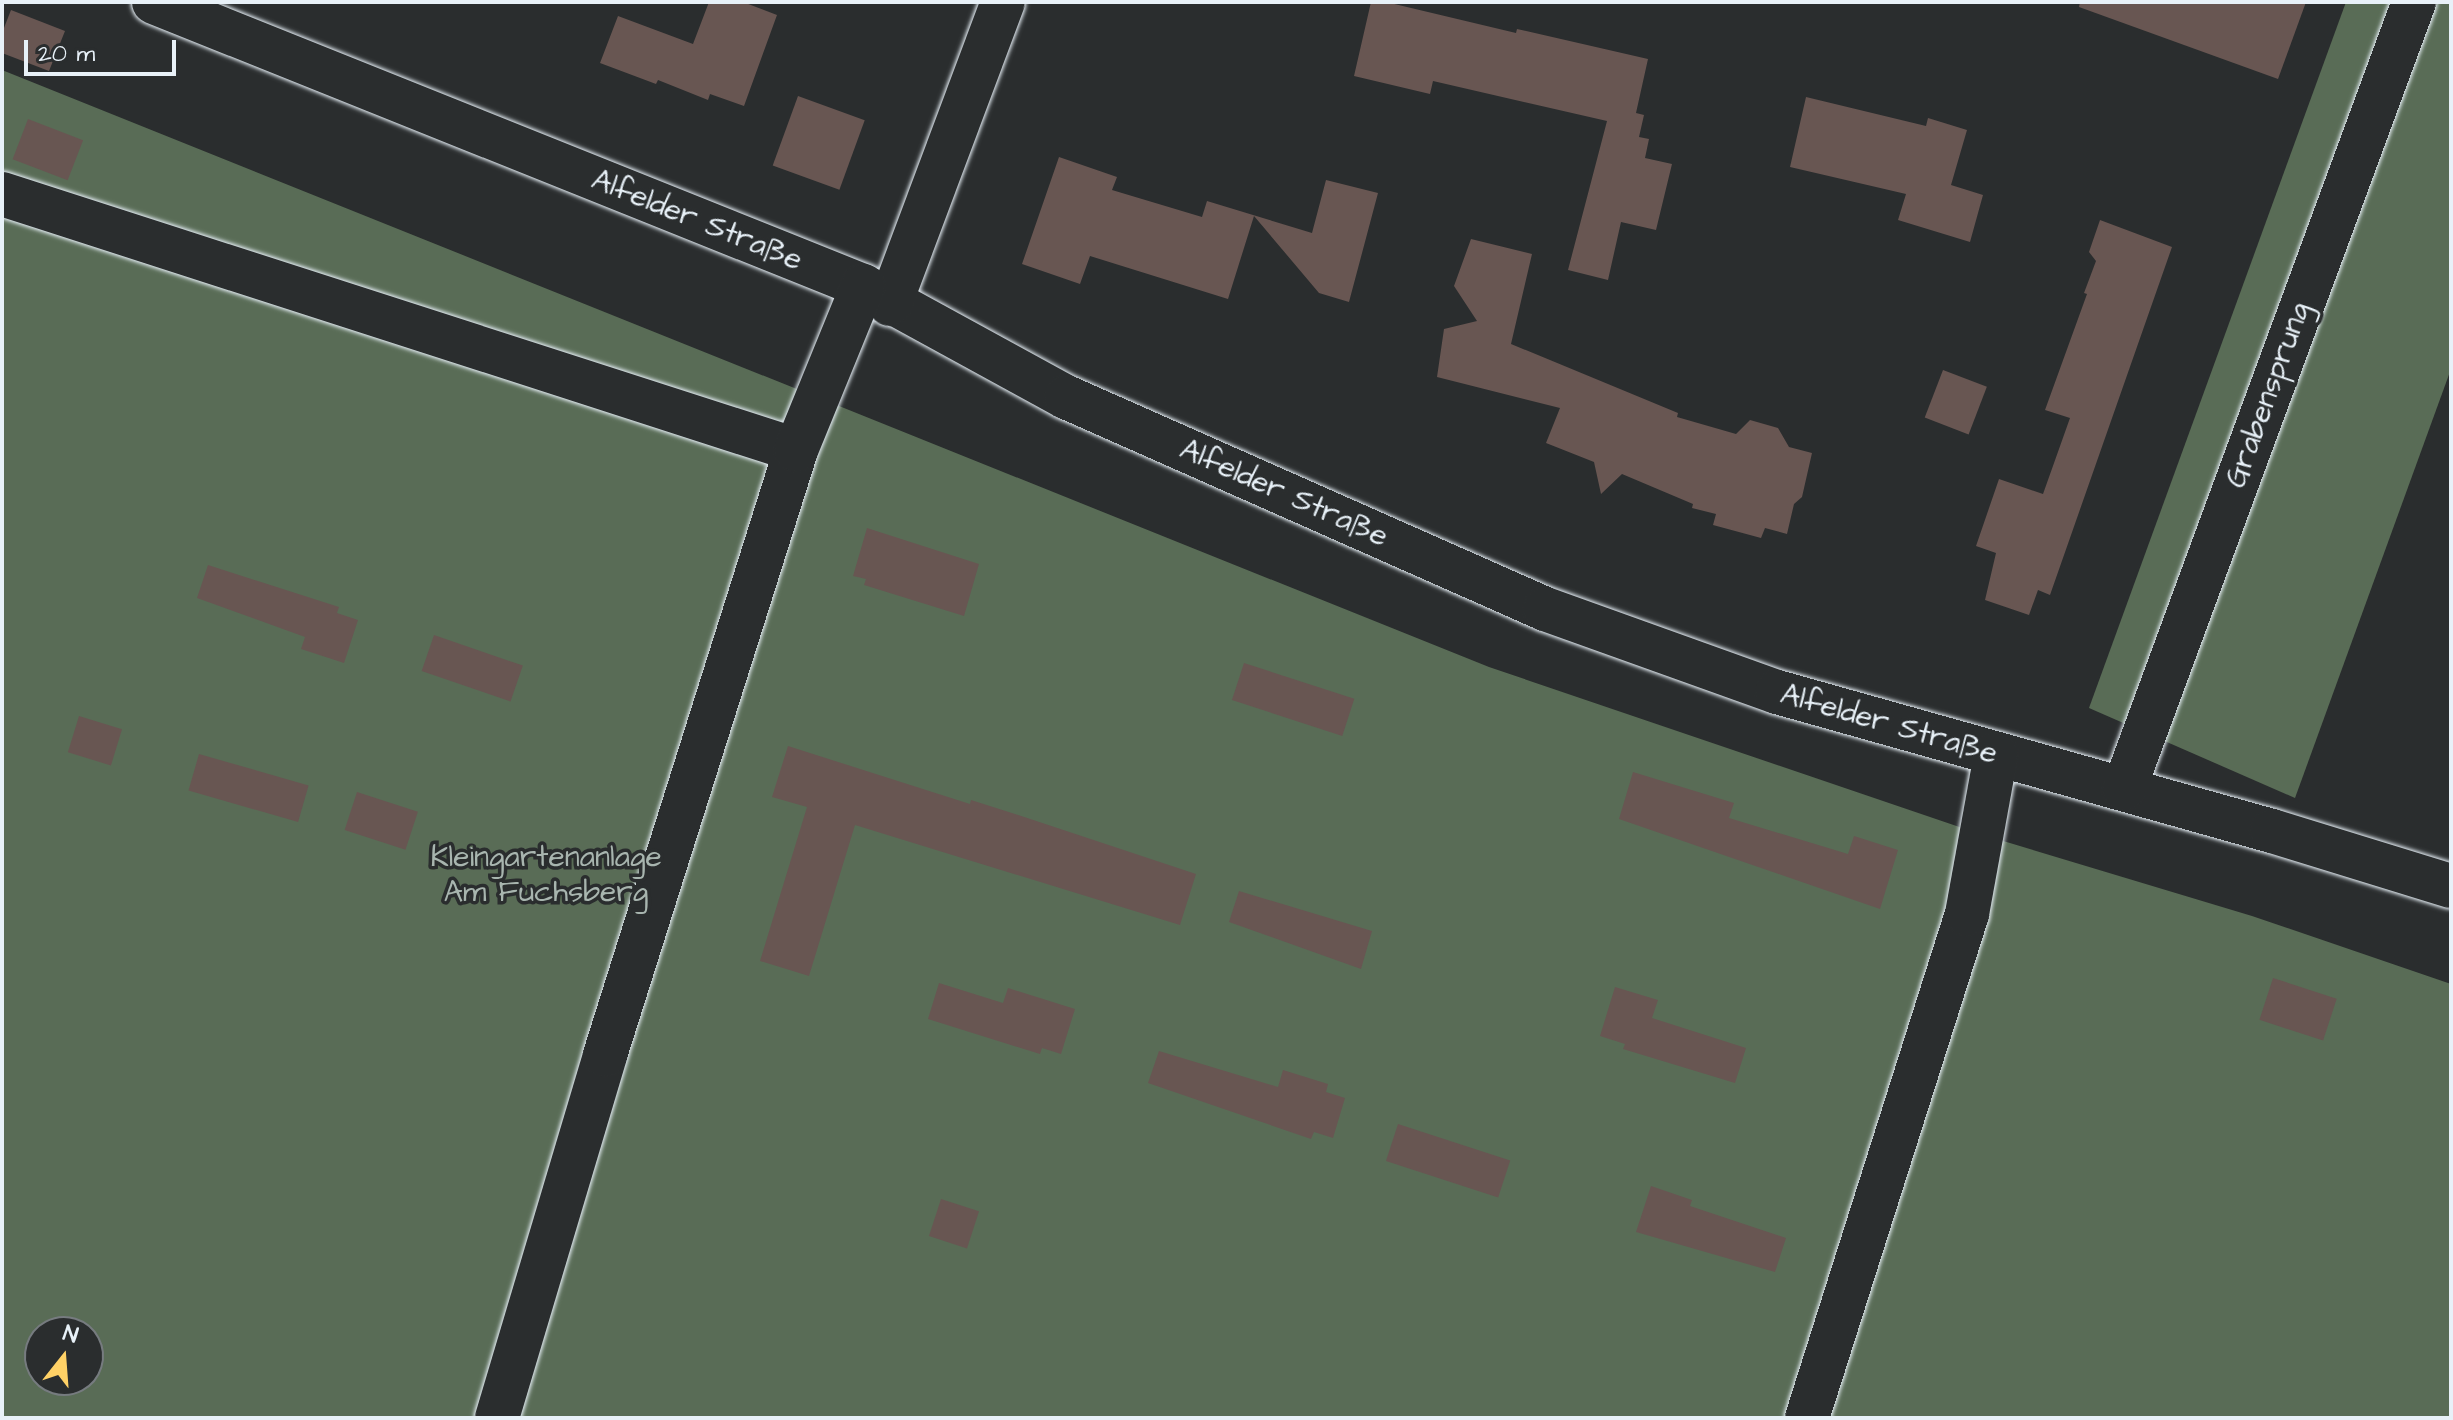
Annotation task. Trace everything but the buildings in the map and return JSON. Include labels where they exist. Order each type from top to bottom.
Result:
[{"type":"street","name":"Alfelder Straße","points":[[154,2],[876,295],[1066,397],[1545,609],[1777,692],[2124,789],[2451,886]]},
{"type":"street","points":[[497,1418],[605,1055],[796,450],[876,295],[1003,2]]},
{"type":"street","name":"Grabensprung","points":[[2124,789],[2414,2]]},
{"type":"street","points":[[2,194],[796,450]]},
{"type":"street","points":[[1807,1418],[1967,914],[1996,755]]},
{"type":"green space","points":[[2346,2],[2451,2],[2451,369],[2295,798],[2089,708]]},
{"type":"green space","name":"Kleingartenanlage Am Fuchsberg","points":[[2,70],[1489,667],[1980,834],[2252,916],[2451,984],[2451,1418],[2,1418]]}]
